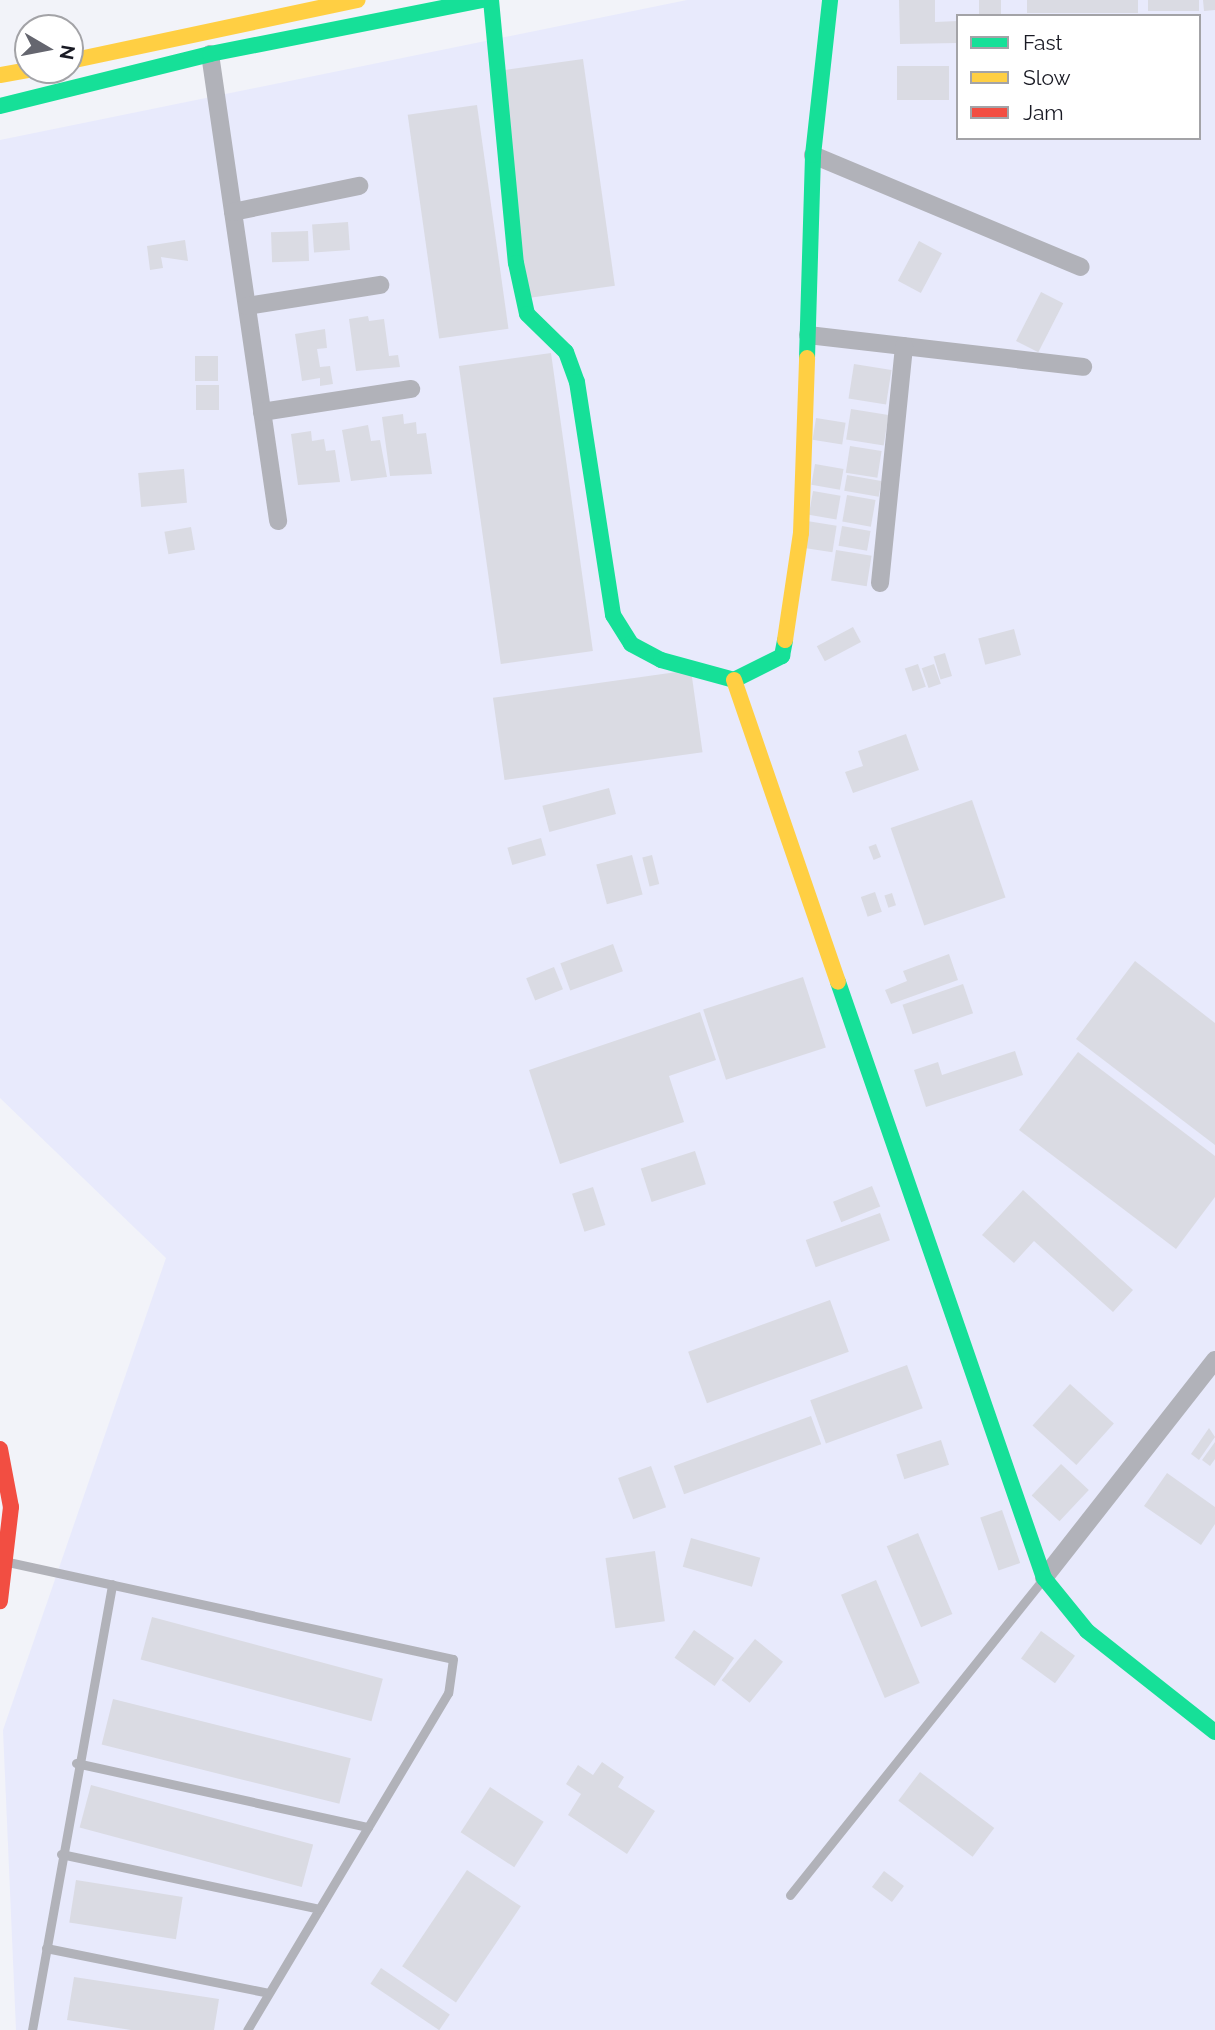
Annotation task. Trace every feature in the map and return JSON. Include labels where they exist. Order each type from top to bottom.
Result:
[{"type":"street","points":[[84,58],[358,0]]},
{"type":"street","points":[[0,106],[210,54],[483,0]]},
{"type":"street","points":[[491,0],[516,263],[527,314],[566,352],[577,382],[613,615],[631,644],[661,660],[734,680],[782,656],[801,533],[813,155],[830,0]]},
{"type":"street","points":[[210,54],[278,521]]},
{"type":"street","points":[[813,155],[1081,267]]},
{"type":"street","points":[[233,212],[359,186]]},
{"type":"street","points":[[247,306],[380,285]]},
{"type":"street","points":[[808,335],[1083,367]]},
{"type":"street","points":[[880,583],[904,346]]},
{"type":"street","points":[[261,412],[411,389]]},
{"type":"street","points":[[734,680],[1044,1578],[1087,1631],[1215,1732]]},
{"type":"street","points":[[1044,1578],[1215,1360]]},
{"type":"street","points":[[0,1449],[11,1507],[0,1601]]},
{"type":"lane","points":[[3,1562],[453,1659],[449,1693],[247,2030]]},
{"type":"lane","points":[[790,1895],[1044,1578]]},
{"type":"lane","points":[[32,2030],[76,1763],[112,1584]]},
{"type":"lane","points":[[76,1763],[368,1827]]},
{"type":"lane","points":[[61,1854],[319,1909]]},
{"type":"lane","points":[[46,1948],[269,1993]]},
{"type":"shaded area","points":[[687,0],[1215,0],[1215,2030],[16,2030],[3,1730],[166,1258],[0,1098],[0,140]]},
{"type":"building","points":[[899,0],[935,0],[935,22],[956,21],[956,43],[900,44]]},
{"type":"building","points":[[979,0],[1001,0],[1001,14],[979,14]]},
{"type":"building","points":[[1027,0],[1138,0],[1138,13],[1027,13]]},
{"type":"building","points":[[1148,0],[1199,0],[1199,11],[1148,11]]},
{"type":"building","points":[[1203,0],[1215,0],[1215,10],[1204,11]]},
{"type":"building","points":[[583,59],[615,286],[525,298],[493,72]]},
{"type":"building","points":[[897,66],[949,66],[949,100],[897,100]]},
{"type":"building","points":[[477,105],[508,329],[439,339],[408,115]]},
{"type":"building","points":[[348,222],[350,250],[314,252],[312,225]]},
{"type":"building","points":[[308,231],[309,261],[272,262],[271,232]]},
{"type":"building","points":[[185,240],[188,261],[161,257],[163,268],[150,270],[147,246]]},
{"type":"building","points":[[919,241],[942,253],[921,293],[898,281]]},
{"type":"building","points":[[1041,292],[1063,303],[1038,352],[1016,341]]},
{"type":"building","points":[[368,316],[369,321],[384,319],[389,356],[398,355],[400,367],[356,371],[349,319]]},
{"type":"building","points":[[325,329],[327,348],[317,349],[320,367],[330,366],[333,384],[320,386],[320,378],[302,381],[295,334]]},
{"type":"building","points":[[551,353],[593,651],[501,664],[459,366]]},
{"type":"building","points":[[195,356],[218,356],[218,381],[195,381]]},
{"type":"building","points":[[854,364],[892,370],[886,405],[849,399]]},
{"type":"building","points":[[196,385],[219,385],[219,410],[196,410]]},
{"type":"building","points":[[851,409],[889,415],[884,446],[846,440]]},
{"type":"building","points":[[403,414],[404,424],[416,422],[417,434],[426,433],[432,474],[390,476],[382,417]]},
{"type":"building","points":[[816,418],[846,423],[842,444],[813,440]]},
{"type":"building","points":[[368,425],[371,441],[380,440],[387,477],[351,481],[342,430]]},
{"type":"building","points":[[311,431],[312,441],[324,439],[326,451],[335,450],[340,482],[298,485],[291,434]]},
{"type":"building","points":[[850,446],[882,451],[877,478],[846,473]]},
{"type":"building","points":[[815,464],[844,469],[840,490],[811,485]]},
{"type":"building","points":[[184,469],[187,503],[141,507],[138,473]]},
{"type":"building","points":[[847,475],[881,481],[879,497],[844,491]]},
{"type":"building","points":[[813,491],[841,496],[836,519],[809,515]]},
{"type":"building","points":[[847,495],[876,500],[871,527],[842,522]]},
{"type":"building","points":[[807,521],[837,526],[832,552],[803,548]]},
{"type":"building","points":[[842,526],[871,531],[867,551],[839,546]]},
{"type":"building","points":[[191,527],[195,550],[168,554],[164,532]]},
{"type":"building","points":[[836,550],[872,556],[867,586],[831,581]]},
{"type":"building","points":[[853,627],[861,642],[825,661],[817,646]]},
{"type":"building","points":[[1014,629],[1021,655],[985,665],[978,639]]},
{"type":"building","points":[[945,653],[952,676],[941,679],[934,657]]},
{"type":"building","points":[[918,664],[926,687],[913,691],[905,669]]},
{"type":"building","points":[[934,664],[941,684],[929,688],[922,668]]},
{"type":"building","points":[[691,670],[703,752],[504,780],[493,698]]},
{"type":"building","points":[[906,734],[919,770],[853,793],[845,772],[863,766],[858,751]]},
{"type":"building","points":[[609,788],[616,814],[549,832],[542,806]]},
{"type":"building","points":[[972,800],[1006,897],[924,925],[891,828]]},
{"type":"building","points":[[541,838],[546,855],[512,865],[507,848]]},
{"type":"building","points":[[876,844],[881,857],[874,860],[869,847]]},
{"type":"building","points":[[632,855],[643,895],[607,904],[596,865]]},
{"type":"building","points":[[652,855],[659,884],[650,887],[642,857]]},
{"type":"building","points":[[875,892],[882,912],[868,917],[861,897]]},
{"type":"building","points":[[892,893],[896,905],[888,908],[884,895]]},
{"type":"building","points":[[613,944],[623,971],[570,990],[560,963]]},
{"type":"building","points":[[949,954],[958,980],[891,1004],[885,990],[907,981],[903,971]]},
{"type":"building","points":[[1135,961],[1215,1023],[1215,1145],[1076,1039]]},
{"type":"building","points":[[554,967],[563,989],[535,1000],[526,978]]},
{"type":"building","points":[[803,977],[826,1047],[726,1080],[703,1009]]},
{"type":"building","points":[[963,984],[973,1013],[913,1034],[902,1005]]},
{"type":"building","points":[[700,1012],[716,1060],[669,1076],[684,1122],[560,1164],[529,1070]]},
{"type":"building","points":[[1015,1051],[1023,1075],[926,1107],[914,1070],[938,1062],[942,1075]]},
{"type":"building","points":[[1078,1052],[1215,1156],[1215,1197],[1176,1249],[1019,1130]]},
{"type":"building","points":[[695,1151],[706,1184],[652,1202],[641,1169]]},
{"type":"building","points":[[872,1186],[880,1206],[841,1222],[833,1202]]},
{"type":"building","points":[[593,1187],[605,1225],[584,1232],[572,1194]]},
{"type":"building","points":[[1023,1190],[1133,1290],[1113,1312],[1034,1241],[1014,1263],[982,1235]]},
{"type":"building","points":[[880,1213],[890,1240],[816,1267],[806,1240]]},
{"type":"building","points":[[830,1300],[849,1352],[707,1403],[688,1352]]},
{"type":"building","points":[[907,1365],[923,1408],[826,1443],[810,1400]]},
{"type":"building","points":[[1070,1384],[1114,1423],[1076,1465],[1033,1426]]},
{"type":"building","points":[[811,1416],[821,1444],[684,1494],[674,1466]]},
{"type":"building","points":[[1209,1428],[1215,1437],[1199,1460],[1191,1454]]},
{"type":"building","points":[[941,1440],[949,1465],[904,1479],[896,1455]]},
{"type":"building","points":[[1215,1442],[1215,1459],[1210,1466],[1202,1460]]},
{"type":"building","points":[[1061,1464],[1089,1490],[1059,1521],[1032,1495]]},
{"type":"building","points":[[651,1466],[666,1507],[633,1519],[618,1478]]},
{"type":"building","points":[[1167,1473],[1215,1507],[1215,1524],[1201,1545],[1144,1506]]},
{"type":"building","points":[[1002,1510],[1020,1563],[998,1570],[980,1517]]},
{"type":"building","points":[[918,1533],[952,1614],[921,1627],[887,1546]]},
{"type":"building","points":[[691,1538],[760,1558],[752,1587],[683,1567]]},
{"type":"building","points":[[655,1551],[665,1621],[615,1628],[605,1558]]},
{"type":"building","points":[[876,1580],[920,1683],[885,1698],[841,1595]]},
{"type":"building","points":[[152,1617],[383,1679],[371,1721],[141,1660]]},
{"type":"building","points":[[694,1630],[734,1658],[715,1686],[674,1658]]},
{"type":"building","points":[[1041,1631],[1075,1656],[1055,1683],[1021,1659]]},
{"type":"building","points":[[755,1639],[783,1662],[750,1703],[722,1680]]},
{"type":"building","points":[[113,1699],[351,1758],[339,1804],[102,1745]]},
{"type":"building","points":[[602,1762],[624,1777],[618,1787],[655,1811],[627,1854],[568,1815],[581,1794],[566,1784],[578,1765],[593,1775]]},
{"type":"building","points":[[920,1772],[994,1828],[973,1857],[898,1801]]},
{"type":"building","points":[[91,1785],[313,1845],[302,1887],[80,1828]]},
{"type":"building","points":[[490,1787],[544,1822],[514,1867],[461,1832]]},
{"type":"building","points":[[467,1870],[521,1906],[456,2003],[402,1966]]},
{"type":"building","points":[[884,1871],[904,1886],[892,1902],[872,1887]]},
{"type":"building","points":[[76,1880],[183,1897],[176,1939],[69,1922]]},
{"type":"building","points":[[381,1968],[450,2014],[439,2030],[370,1984]]},
{"type":"building","points":[[74,1977],[219,1999],[214,2030],[131,2030],[67,2020]]},
{"type":"traffic: fast","points":[[0,106],[210,54],[483,0]]},
{"type":"traffic: fast","points":[[491,0],[516,263],[527,314],[566,352],[577,382],[613,615],[631,644],[661,660],[734,680],[782,656],[785,640]]},
{"type":"traffic: fast","points":[[807,358],[813,155],[830,0]]},
{"type":"traffic: fast","points":[[838,982],[1044,1578],[1087,1631],[1215,1732]]},
{"type":"traffic: slow","points":[[84,58],[358,0]]},
{"type":"traffic: slow","points":[[0,75],[14,72]]},
{"type":"traffic: slow","points":[[785,640],[801,533],[807,358]]},
{"type":"traffic: slow","points":[[734,680],[838,982]]},
{"type":"traffic: jam","points":[[0,1449],[11,1507],[0,1601]]}]
